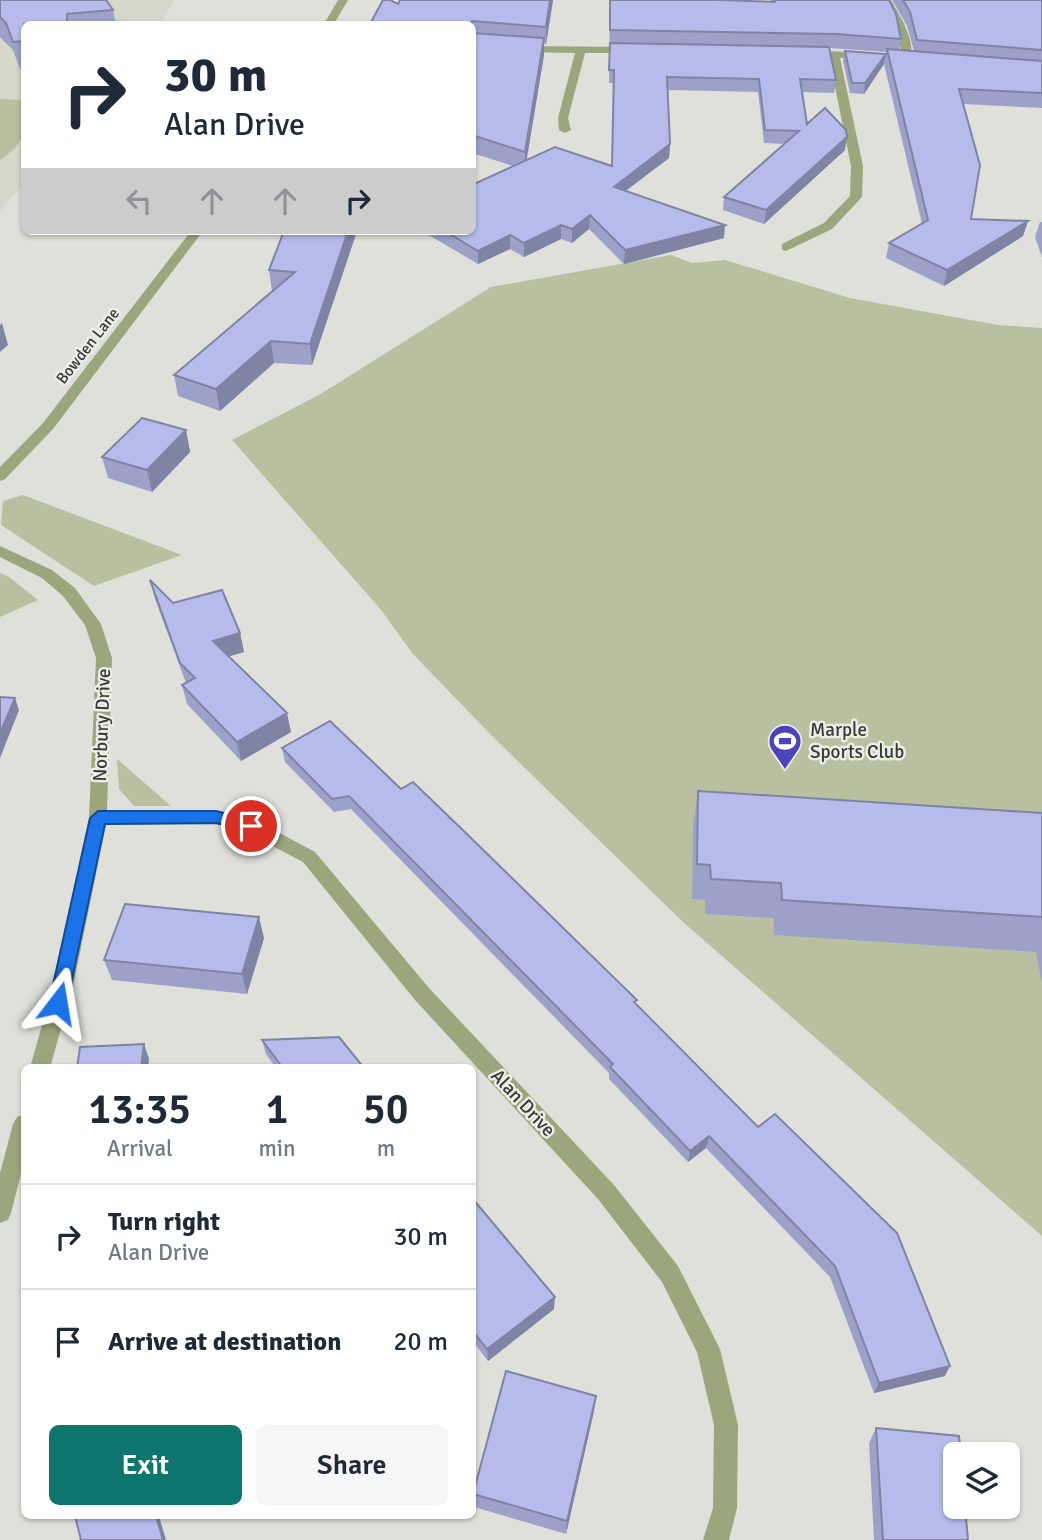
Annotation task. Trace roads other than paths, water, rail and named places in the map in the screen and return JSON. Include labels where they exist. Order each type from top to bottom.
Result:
[{"type":"street","points":[[330,21],[343,0]]},
{"type":"street","points":[[886,0],[906,35],[907,58]]},
{"type":"street","points":[[476,44],[523,49],[649,51]]},
{"type":"street","points":[[565,131],[563,118],[581,50]]},
{"type":"street","points":[[795,53],[883,57]]},
{"type":"street","points":[[786,247],[828,226],[856,197],[856,166],[834,54]]},
{"type":"street","points":[[895,58],[921,60]]},
{"type":"street","name":"Bowden Lane","points":[[0,476],[48,426],[194,235]]},
{"type":"street","name":"Norbury Drive","points":[[0,551],[47,574],[69,592],[93,624],[104,658],[98,818],[64,982],[41,1064]]},
{"type":"street","name":"Alan Drive","points":[[98,818],[216,817],[251,826],[309,857],[422,995],[606,1192],[670,1274],[708,1349],[726,1425],[725,1508],[716,1540]]},
{"type":"street","points":[[0,1213],[21,1135]]},
{"type":"place","name":"Marple Sports Club","points":[[785,771]]}]
